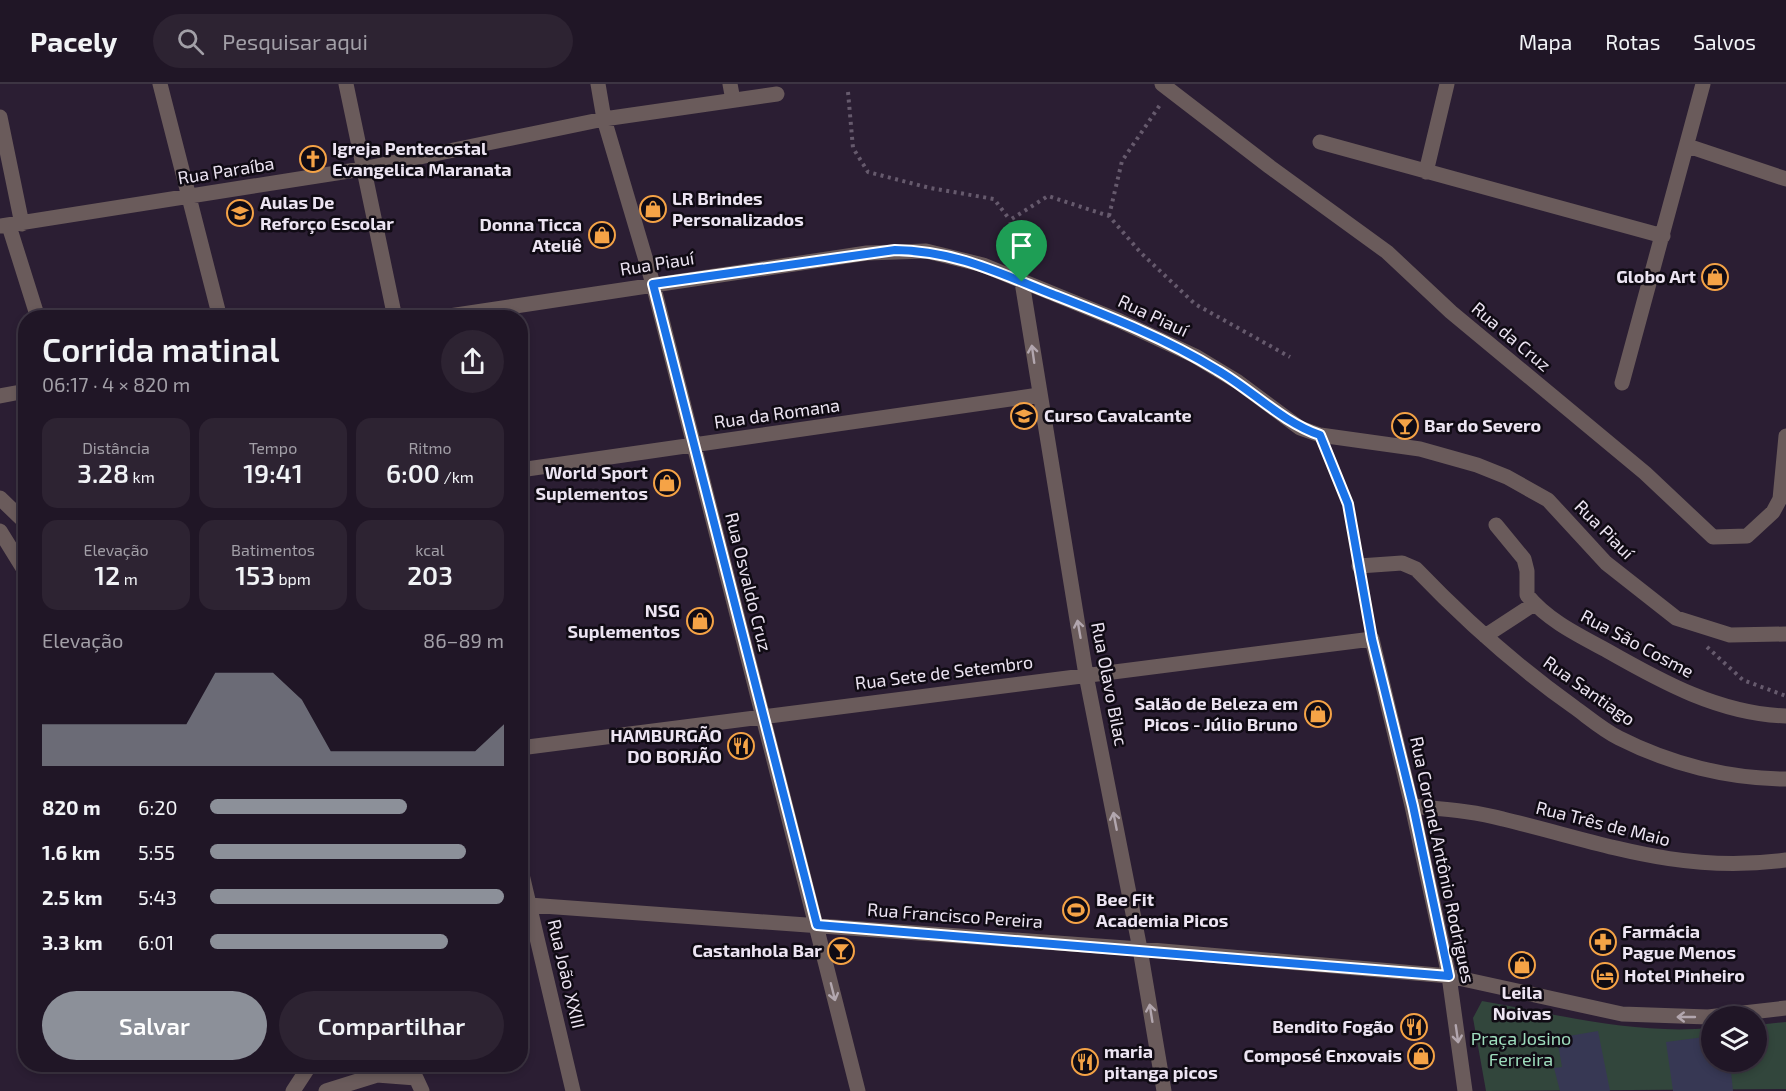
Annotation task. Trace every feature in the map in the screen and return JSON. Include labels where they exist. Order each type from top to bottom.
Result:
[{"type":"street","points":[[160,84],[218,310]]},
{"type":"street","points":[[346,84],[362,170],[393,310]]},
{"type":"street","name":"Rua Osvaldo Cruz","points":[[598,84],[604,118],[653,284],[858,1091]]},
{"type":"street","points":[[730,84],[733,100]]},
{"type":"street","points":[[1426,171],[1447,84]]},
{"type":"street","points":[[1623,383],[1703,84]]},
{"type":"street","name":"Rua da Cruz","points":[[1167,88],[1269,167],[1387,252],[1451,312],[1645,472],[1713,537],[1747,536],[1773,512],[1780,499],[1786,436]]},
{"type":"street","name":"Rua Paraíba","points":[[10,225],[362,170],[604,118],[777,94]]},
{"type":"street","points":[[0,117],[10,225],[36,310]]},
{"type":"street","points":[[1320,142],[1663,236]]},
{"type":"street","points":[[1688,146],[1786,179]]},
{"type":"street","name":"Rua Piauí","points":[[487,310],[895,250],[926,251],[956,256],[1120,321],[1195,356],[1238,382],[1300,428],[1320,435],[1420,449],[1477,465],[1507,477],[1548,500],[1606,563],[1676,618],[1730,635],[1786,634]]},
{"type":"street","name":"Rua Olavo Bilac","points":[[1022,282],[1086,675],[1140,950],[1164,1091]]},
{"type":"street","points":[[0,396],[18,393]]},
{"type":"street","name":"Rua da Romana","points":[[528,469],[1039,395]]},
{"type":"street","points":[[0,498],[18,515]]},
{"type":"street","points":[[1485,636],[1534,604],[1527,595],[1527,571],[1524,559],[1496,525]]},
{"type":"street","points":[[0,531],[18,560]]},
{"type":"street","name":"Rua Santiago","points":[[1359,567],[1402,563],[1416,568],[1485,636],[1538,682],[1617,738],[1671,761],[1694,767],[1767,779],[1786,778]]},
{"type":"street","name":"Rua São Cosme","points":[[1534,604],[1562,626],[1668,686],[1728,707],[1786,716]]},
{"type":"street","name":"Rua Sete de Setembro","points":[[528,747],[1372,639]]},
{"type":"street","name":"Rua Coronel Antônio Rodrigues","points":[[1372,639],[1413,806],[1449,976],[1465,1091]]},
{"type":"street","name":"Rua Três de Maio","points":[[1413,806],[1501,818],[1641,856],[1675,861],[1720,863],[1786,860]]},
{"type":"street","name":"Rua João XXIII","points":[[528,901],[573,1091]]},
{"type":"street","name":"Rua Francisco Pereira","points":[[529,905],[817,925],[1449,976]]},
{"type":"street","points":[[1449,976],[1622,1014],[1708,1017],[1786,1008]]},
{"type":"street","points":[[293,1091],[305,1072]]},
{"type":"street","points":[[326,1091],[377,1075],[416,1078],[421,1088]]},
{"type":"path","points":[[1109,216],[1122,161],[1167,88]]},
{"type":"path","points":[[848,92],[853,148],[868,171],[930,188],[994,199],[1010,220],[1022,282]]},
{"type":"path","points":[[1010,220],[1048,196],[1109,216],[1141,253],[1195,304],[1290,357]]},
{"type":"path","points":[[1320,435],[1348,504],[1372,639]]},
{"type":"path","points":[[1701,641],[1743,680],[1786,696]]},
{"type":"green space","name":"Praça Josino Ferreira","points":[[1482,1001],[1625,1026],[1654,1029],[1701,1028],[1701,1072],[1767,1072],[1767,1024],[1786,1022],[1786,1089],[1486,1091],[1473,1018]]},
{"type":"building","points":[[1598,1031],[1610,1091],[1560,1091],[1554,1068],[1562,1067],[1557,1038]]},
{"type":"building","points":[[1701,1037],[1701,1072],[1731,1072],[1733,1091],[1673,1091],[1666,1042]]},
{"type":"place","name":"Igreja Pentecostal Evangelica Maranata","points":[[313,159]]},
{"type":"place","name":"LR Brindes Personalizados","points":[[653,209]]},
{"type":"place","name":"Aulas De Reforço Escolar","points":[[240,213]]},
{"type":"place","name":"Donna Ticca Ateliê","points":[[602,235]]},
{"type":"place","name":"Globo Art","points":[[1715,277]]},
{"type":"place","name":"Curso Cavalcante","points":[[1024,416]]},
{"type":"place","name":"Bar do Severo","points":[[1405,426]]},
{"type":"place","name":"World Sport Suplementos","points":[[667,483]]},
{"type":"place","name":"NSG Suplementos","points":[[700,621]]},
{"type":"place","name":"Salão de Beleza em Picos - Júlio Bruno","points":[[1318,714]]},
{"type":"place","name":"HAMBURGÃO DO BORJÃO","points":[[741,746]]},
{"type":"place","name":"Bee Fit Academia Picos","points":[[1076,910]]},
{"type":"place","name":"Farmácia Pague Menos","points":[[1603,942]]},
{"type":"place","name":"Castanhola Bar","points":[[841,951]]},
{"type":"place","name":"Leila Noivas","points":[[1522,965]]},
{"type":"place","name":"Hotel Pinheiro","points":[[1605,976]]},
{"type":"place","name":"Bendito Fogão","points":[[1414,1027]]},
{"type":"place","name":"Composé Enxovais","points":[[1421,1056]]},
{"type":"place","name":"maria pitanga picos","points":[[1085,1062]]},
{"type":"route","points":[[895,250],[926,251],[956,256],[1022,282],[1120,321],[1195,356],[1238,382],[1300,428],[1320,435],[1348,504],[1372,639],[1413,806],[1449,976],[817,925],[653,284],[895,250]]}]
